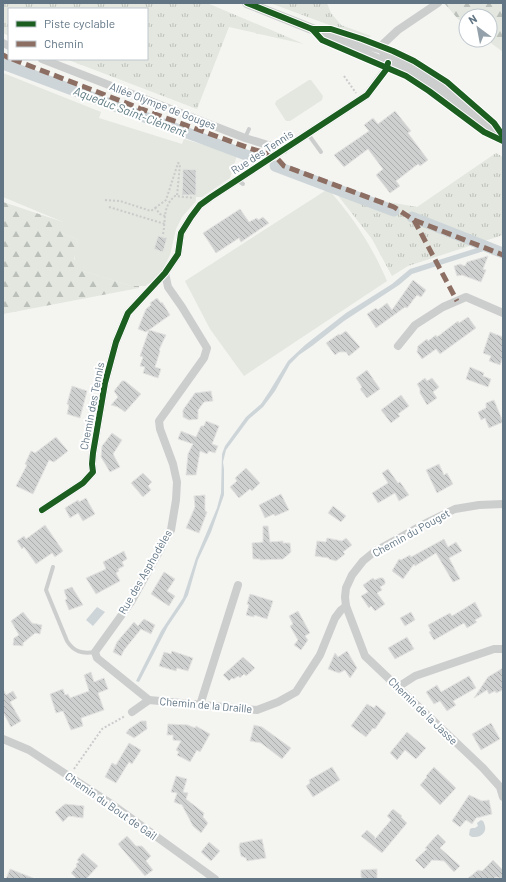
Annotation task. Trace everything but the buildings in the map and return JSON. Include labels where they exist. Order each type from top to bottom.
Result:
[{"type":"street","points":[[247,3],[312,29],[353,49],[388,63],[430,86],[463,112],[503,139]]},
{"type":"street","points":[[388,63],[382,49],[382,45],[391,35],[438,3]]},
{"type":"street","points":[[312,29],[382,49],[437,79],[470,105],[503,139]]},
{"type":"street","name":"Allée Olympe de Gouges","points":[[45,60],[246,138],[284,150]]},
{"type":"street","name":"Rue des Tennis","points":[[165,273],[178,254],[181,233],[200,205],[240,182],[284,150],[367,95],[380,79],[387,68],[388,63]]},
{"type":"street","name":"Chemin des Tennis","points":[[42,510],[83,483],[94,472],[92,464],[93,453],[104,383],[116,342],[128,313],[165,273]]},
{"type":"street","name":"Rue des Asphodèles","points":[[95,652],[131,602],[170,530],[176,500],[177,482],[173,464],[160,429],[159,421],[204,358],[207,348],[168,287],[165,273]]},
{"type":"street","points":[[398,346],[415,325],[443,307],[466,297],[503,313]]},
{"type":"street","name":"Chemin du Pouget","points":[[351,621],[346,606],[346,588],[352,575],[363,561],[374,552],[455,509],[503,504]]},
{"type":"street","points":[[200,705],[238,585]]},
{"type":"street","name":"Chemin de la Draille","points":[[132,712],[149,700],[257,710],[278,702],[296,692],[320,655],[335,618],[346,606]]},
{"type":"street","name":"Chemin de la Jasse","points":[[351,621],[364,656],[501,786],[503,797]]},
{"type":"street","points":[[398,687],[415,676],[494,649],[503,649]]},
{"type":"street","points":[[95,652],[97,658],[149,700]]},
{"type":"street","name":"Chemin du Bout de Gail","points":[[3,739],[30,750],[110,803],[215,879]]},
{"type":"lane","points":[[246,138],[249,129]]},
{"type":"lane","points":[[308,134],[321,152]]},
{"type":"lane","points":[[53,567],[46,590],[67,641],[70,647],[76,652],[95,652]]},
{"type":"path","points":[[344,76],[360,99]]},
{"type":"path","points":[[105,200],[120,201],[151,211],[166,200],[178,163],[180,164],[177,196]]},
{"type":"path","points":[[163,234],[166,207],[170,200],[175,196],[196,198],[205,202]]},
{"type":"path","points":[[110,207],[165,224]]},
{"type":"path","points":[[155,208],[160,214],[165,216]]},
{"type":"path","points":[[69,776],[102,729],[132,712]]},
{"type":"green space","points":[[3,3],[207,3],[304,44],[229,27],[197,109],[69,60],[148,60],[148,8],[8,8],[8,36],[3,33]]},
{"type":"green space","points":[[270,3],[327,3],[331,13],[341,25],[371,36],[367,39]]},
{"type":"green space","points":[[503,3],[503,52],[498,48],[498,8],[458,8],[458,19],[445,4]]},
{"type":"green space","points":[[3,73],[101,112],[99,118],[182,144],[184,139],[237,155],[230,178],[202,197],[196,197],[196,201],[182,217],[176,229],[170,255],[159,277],[145,286],[131,286],[83,271],[76,264],[74,257],[78,240],[62,233],[63,222],[3,197]]},
{"type":"green space","points":[[311,80],[323,96],[322,100],[290,121],[286,121],[275,104],[276,101]]},
{"type":"green space","points":[[496,153],[503,157],[503,235],[408,266],[392,276],[372,239],[336,193],[417,207]]},
{"type":"green space","points":[[328,189],[346,210],[361,232],[387,281],[244,376],[210,329],[185,281]]},
{"type":"green space","points":[[3,202],[63,222],[62,233],[78,240],[74,259],[83,271],[131,286],[139,286],[139,288],[3,314]]},
{"type":"shaded area","points":[[480,247],[487,250],[412,274],[399,285],[344,321],[299,355],[290,364],[275,391],[263,407],[249,419],[226,450],[223,462],[224,495],[211,532],[198,560],[188,595],[168,626],[139,682],[136,681],[161,631],[183,598],[196,558],[217,508],[221,493],[222,454],[225,446],[246,417],[261,404],[288,361],[305,345],[346,313],[392,284],[410,269]]},
{"type":"shaded area","points":[[97,607],[105,612],[93,626],[86,620]]},
{"type":"shaded area","points":[[481,820],[485,825],[484,833],[476,837],[472,837],[469,835],[470,829],[478,826],[477,823]]},
{"type":"waterway","name":"Aqueduc Saint-Clément","points":[[3,64],[257,159]]},
{"type":"waterway","name":"Aqueduc Saint-Clément","points":[[275,166],[394,211]]},
{"type":"waterway","name":"Aqueduc Saint-Clément","points":[[412,217],[503,253]]},
{"type":"marked path","points":[[3,55],[8,58]]},
{"type":"marked path","points":[[15,60],[152,113],[275,156],[284,166],[394,207],[414,220],[457,301]]},
{"type":"marked path","points":[[414,220],[503,255]]},
{"type":"cycle path","points":[[247,3],[312,29],[331,29],[362,39],[414,61],[447,82],[494,123],[503,136]]},
{"type":"cycle path","points":[[312,29],[322,40],[406,76],[429,91],[484,132],[503,141]]},
{"type":"cycle path","points":[[42,510],[83,483],[93,472],[93,453],[105,383],[116,342],[128,313],[165,273],[178,254],[181,233],[200,205],[367,95],[386,70],[388,63]]}]
